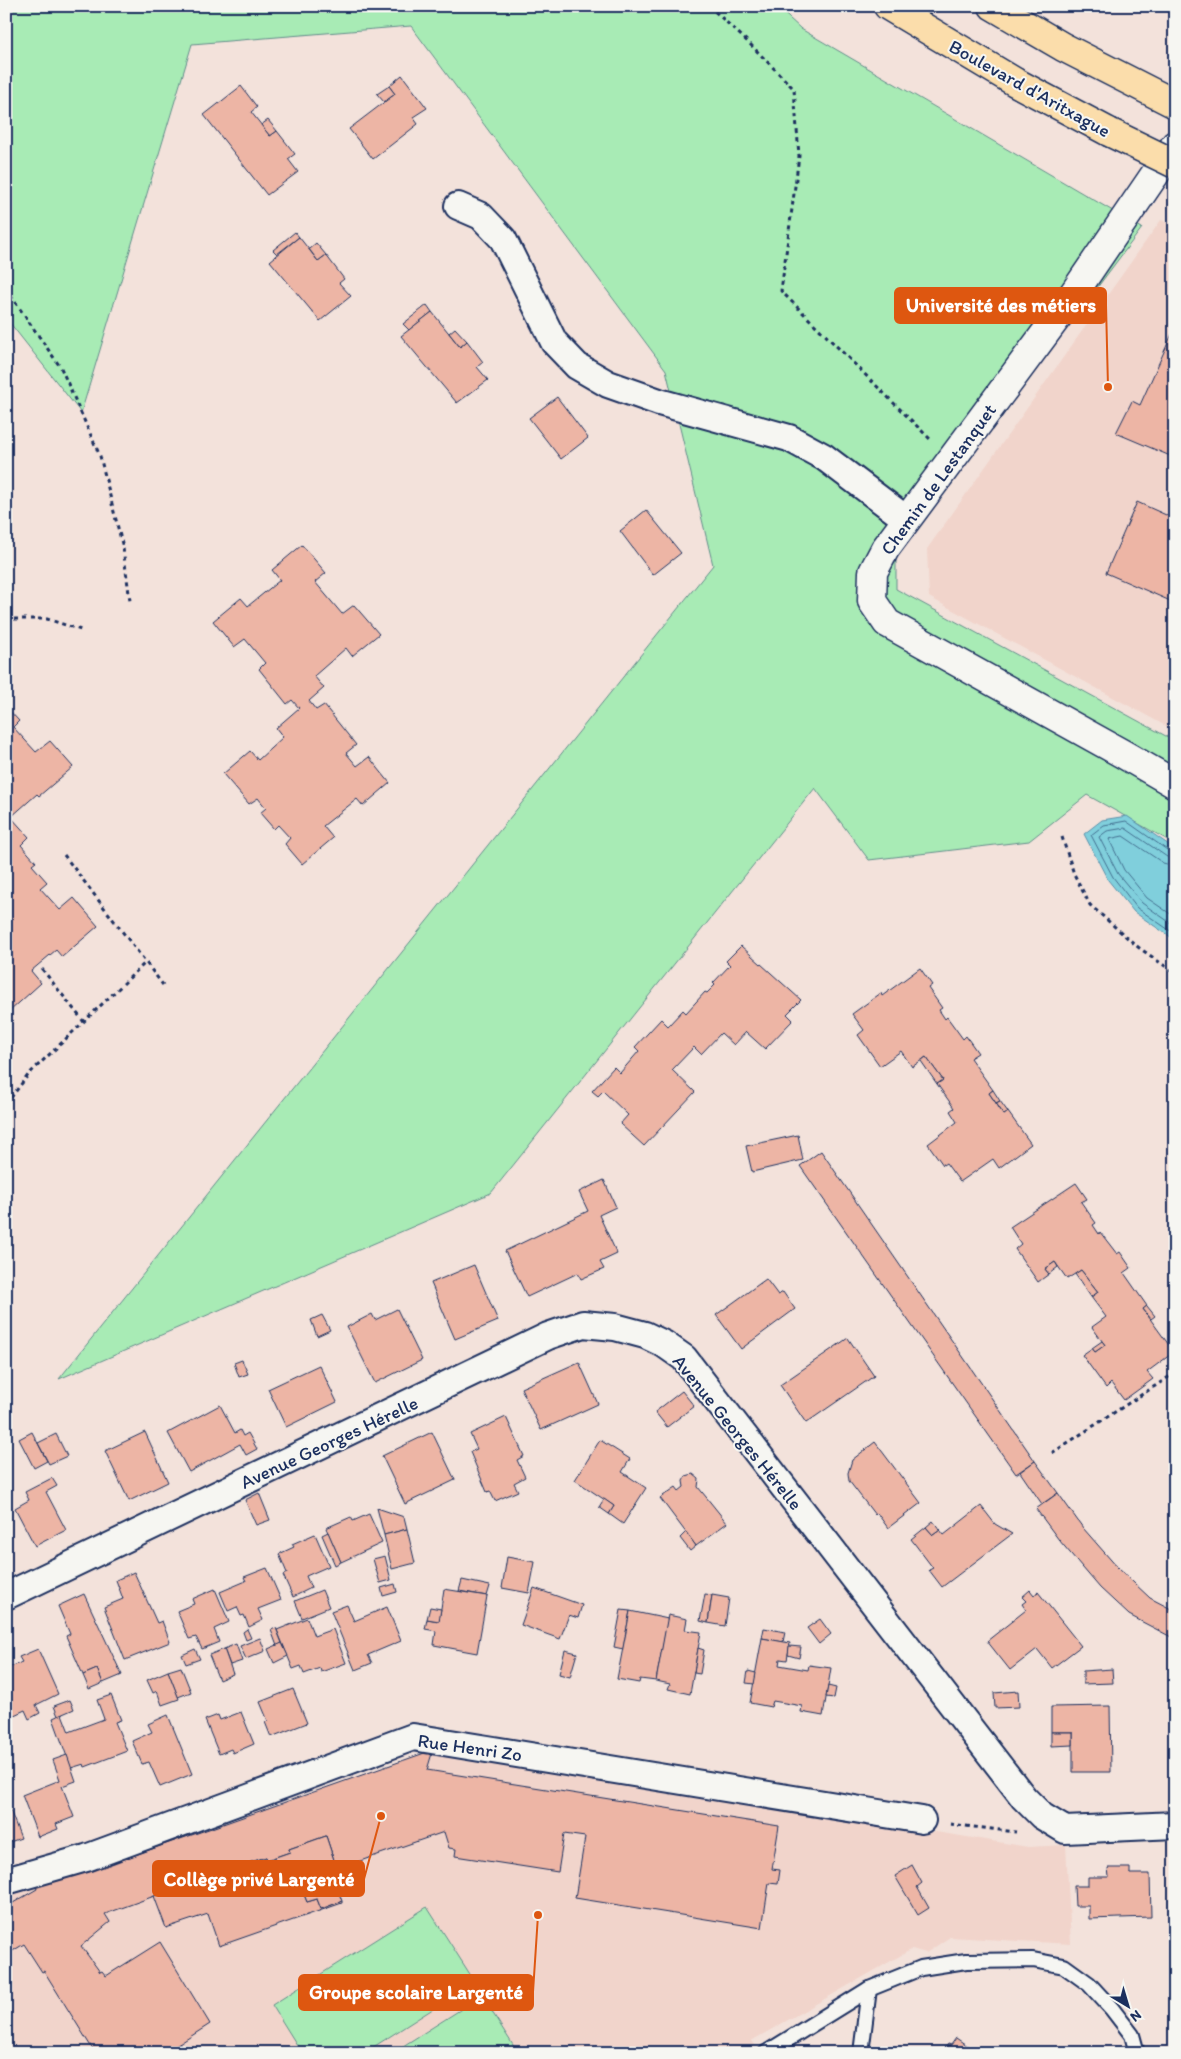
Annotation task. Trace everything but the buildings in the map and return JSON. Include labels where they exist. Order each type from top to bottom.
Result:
[{"type":"main road","name":"Boulevard d'Aritxague","points":[[888,6],[1015,82],[1108,132],[1175,164]]},
{"type":"main road","points":[[993,6],[1063,47],[1140,88],[1175,104]]},
{"type":"street","name":"Chemin de Lestanquet","points":[[1175,145],[1061,312],[884,549],[873,572],[872,601],[887,623],[1175,784]]},
{"type":"street","points":[[458,206],[481,216],[502,239],[554,342],[578,366],[608,384],[659,402],[788,438],[824,457],[906,519]]},
{"type":"street","name":"Avenue Georges Hérelle","points":[[6,1596],[548,1336],[583,1324],[615,1327],[645,1335],[664,1344],[684,1358],[1018,1791],[1042,1816],[1065,1830],[1175,1825]]},
{"type":"street","name":"Rue Henri Zo","points":[[6,1881],[86,1858],[413,1737],[922,1820]]},
{"type":"lane","points":[[766,2053],[869,1988],[921,1968],[966,1960],[1033,1960],[1064,1966],[1089,1984],[1112,2009],[1132,2036],[1137,2053]]},
{"type":"lane","points":[[861,2053],[869,1988]]},
{"type":"path","points":[[709,6],[750,43],[794,89],[799,156],[781,291],[931,440],[950,462]]},
{"type":"path","points":[[6,289],[60,368],[100,456],[123,548],[130,601]]},
{"type":"path","points":[[6,618],[47,619],[84,631]]},
{"type":"path","points":[[1062,837],[1074,874],[1090,905],[1138,947],[1175,973]]},
{"type":"path","points":[[64,854],[162,985]]},
{"type":"path","points":[[6,1104],[29,1074],[145,963]]},
{"type":"path","points":[[42,970],[84,1022]]},
{"type":"path","points":[[1052,1453],[1175,1373]]},
{"type":"path","points":[[949,1824],[1017,1833]]},
{"type":"shaded area","points":[[1161,220],[1175,226],[1175,731],[929,597],[927,549]]},
{"type":"shaded area","points":[[433,1750],[1028,1847],[1066,1845],[1071,1944],[950,1937],[926,1953],[912,1949],[751,2041],[755,2046],[742,2053],[6,2053],[6,1894],[98,1868]]},
{"type":"green space","points":[[6,6],[776,6],[801,29],[1142,228],[896,555],[896,589],[1175,741],[1175,844],[1087,795],[1029,841],[869,860],[815,788],[491,1193],[59,1379],[713,565],[666,370],[411,26],[192,44],[81,413],[6,318]]},
{"type":"green space","points":[[427,1907],[475,1982],[364,2053],[302,2053],[272,2005]]},
{"type":"green space","points":[[482,1996],[518,2053],[392,2053]]},
{"type":"water","points":[[1127,816],[1175,849],[1175,940],[1134,912],[1108,880],[1084,834],[1102,820]]},
{"type":"place","name":"Université des métiers","points":[[1108,387]]},
{"type":"place","name":"Collège privé Largenté","points":[[381,1816]]},
{"type":"place","name":"Groupe scolaire Largenté","points":[[538,1915]]}]
